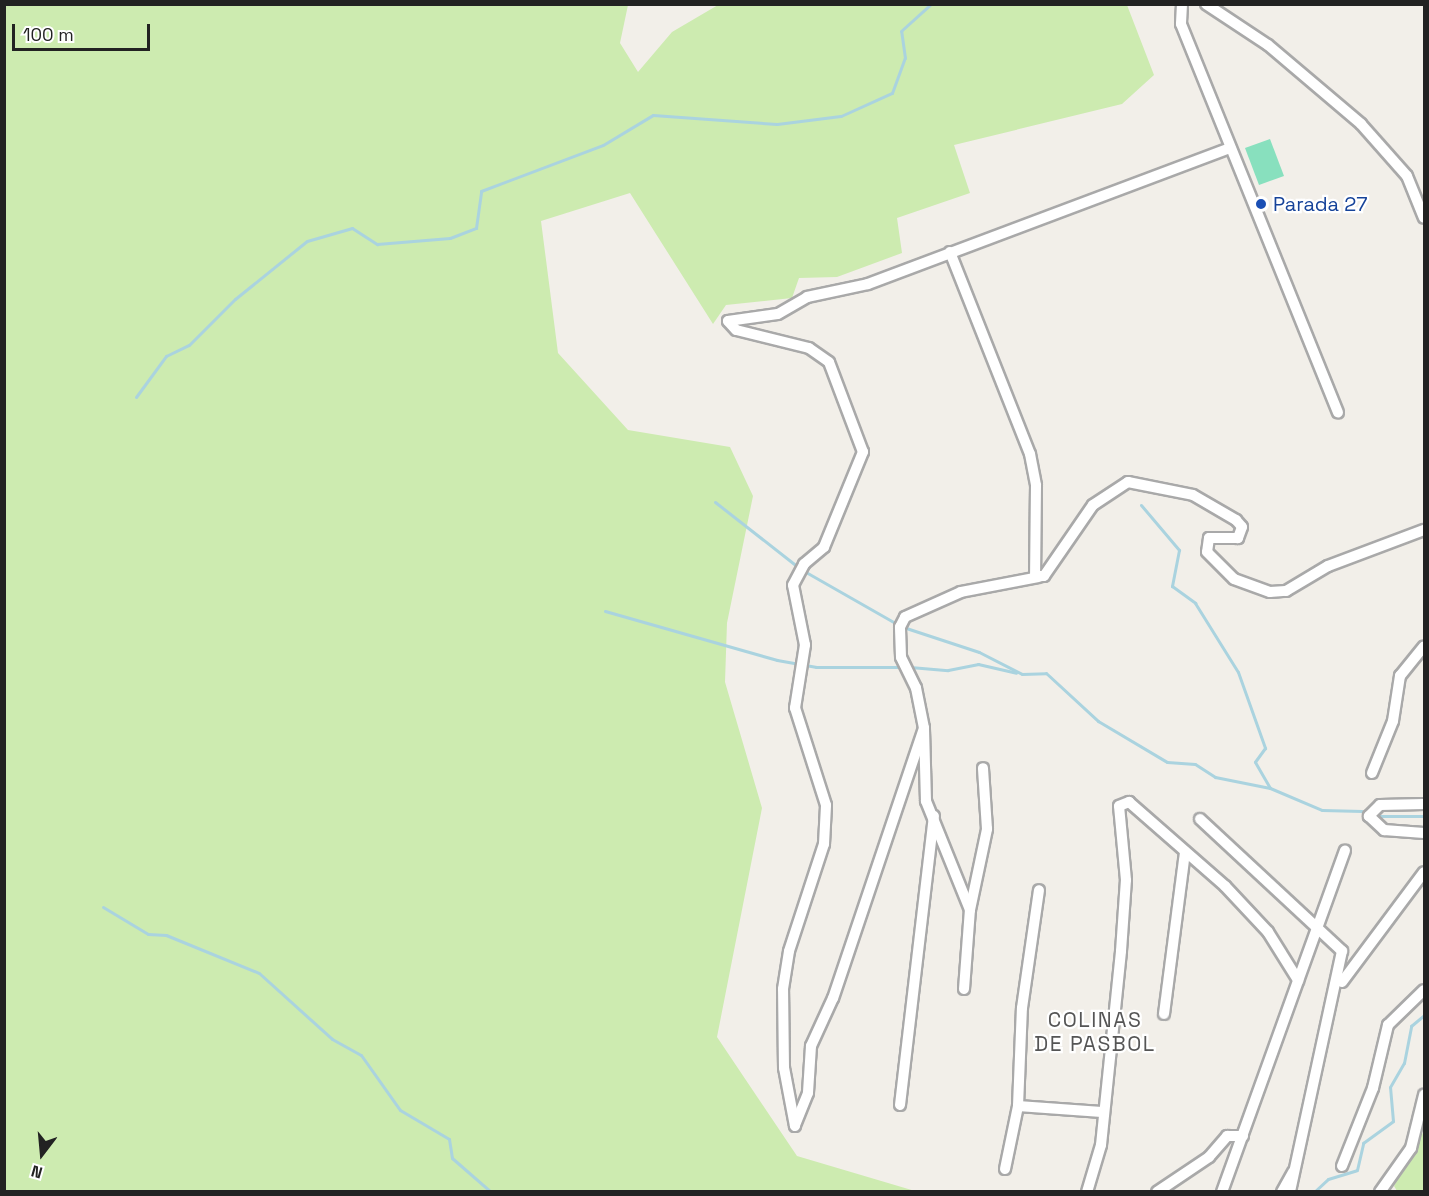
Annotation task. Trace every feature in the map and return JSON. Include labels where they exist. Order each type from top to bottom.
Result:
[{"type":"street","points":[[1182,4],[1181,24],[1338,413]]},
{"type":"street","points":[[1206,4],[1268,45],[1361,124],[1407,176],[1425,218]]},
{"type":"street","points":[[924,728],[833,998],[811,1046],[808,1093],[795,1126],[784,1068],[783,989],[789,951],[824,844],[826,805],[795,708],[805,645],[793,585],[804,564],[824,547],[863,452],[829,362],[809,348],[736,330],[728,321],[778,314],[807,297],[868,284],[950,252],[1092,204],[1230,148]]},
{"type":"street","points":[[950,252],[1030,454],[1036,485],[1033,571],[1039,577]]},
{"type":"street","points":[[970,910],[934,816],[922,774],[924,728],[916,688],[901,657],[905,617],[968,590],[1005,588],[1039,577],[1093,505],[1128,482],[1193,495],[1236,520],[1242,527],[1238,537],[1209,538],[1207,552],[1234,579],[1270,592],[1286,591],[1328,566],[1425,530]]},
{"type":"street","points":[[1372,773],[1393,721],[1400,676],[1425,646]]},
{"type":"street","points":[[964,989],[970,910],[987,829],[983,768]]},
{"type":"street","points":[[1088,1191],[1101,1145],[1102,1112],[1126,880],[1119,806],[1129,802],[1268,932],[1298,980]]},
{"type":"street","points":[[1425,804],[1380,805],[1369,812],[1384,830],[1425,833]]},
{"type":"street","points":[[900,1105],[934,816]]},
{"type":"street","points":[[1200,819],[1318,926],[1342,951],[1337,993],[1320,1042],[1290,1191]]},
{"type":"street","points":[[1222,1191],[1345,851]]},
{"type":"street","points":[[1164,1014],[1185,852]]},
{"type":"street","points":[[1337,993],[1363,951],[1425,872]]},
{"type":"street","points":[[1005,1169],[1018,1106],[1023,1008],[1039,890]]},
{"type":"street","points":[[1342,1166],[1373,1088],[1388,1025],[1425,990]]},
{"type":"street","points":[[1380,1191],[1412,1148],[1425,1095]]},
{"type":"street","points":[[1018,1106],[1102,1112]]},
{"type":"street","points":[[1157,1191],[1209,1157],[1227,1136],[1243,1136]]},
{"type":"street","points":[[1282,1191],[1296,1167]]},
{"type":"green space","points":[[5,4],[628,5],[620,43],[638,72],[672,32],[718,5],[1127,5],[1154,75],[1122,104],[954,145],[970,193],[897,218],[902,253],[837,277],[799,278],[792,298],[726,305],[713,324],[630,193],[541,221],[558,353],[628,430],[730,447],[753,496],[727,623],[725,682],[762,808],[717,1037],[797,1156],[915,1191],[5,1191]]},
{"type":"green space","points":[[1270,139],[1284,176],[1259,185],[1245,148]]},
{"type":"green space","points":[[1424,1131],[1424,1191],[1397,1191],[1394,1186]]},
{"type":"waterway","points":[[136,397],[166,356],[189,345],[235,299],[307,241],[352,228],[377,244],[450,238],[476,228],[481,191],[603,145],[653,115],[777,124],[841,116],[892,93],[905,58],[901,31],[931,4]]},
{"type":"waterway","points":[[715,502],[798,567]]},
{"type":"waterway","points":[[1141,505],[1179,550],[1172,586],[1195,603],[1238,672],[1265,748],[1255,762],[1270,788]]},
{"type":"waterway","points":[[804,571],[897,624]]},
{"type":"waterway","points":[[605,611],[777,660],[816,667],[904,667]]},
{"type":"waterway","points":[[903,627],[979,652],[1022,674],[1046,673],[1098,721],[1167,762],[1195,764],[1215,777],[1270,788],[1322,810],[1362,811]]},
{"type":"waterway","points":[[910,667],[948,670],[978,664],[1016,673]]},
{"type":"waterway","points":[[1376,816],[1424,816]]},
{"type":"waterway","points":[[103,907],[148,934],[166,935],[259,973],[332,1039],[361,1055],[400,1110],[449,1139],[452,1158],[491,1192]]},
{"type":"waterway","points":[[1314,1192],[1328,1179],[1357,1170],[1363,1143],[1393,1121],[1390,1087],[1404,1063],[1411,1026],[1424,1015]]},
{"type":"place","name":"Parada 27","points":[[1261,204]]},
{"type":"district","name":"COLINAS DE PASBOL","points":[[1095,1032]]}]
